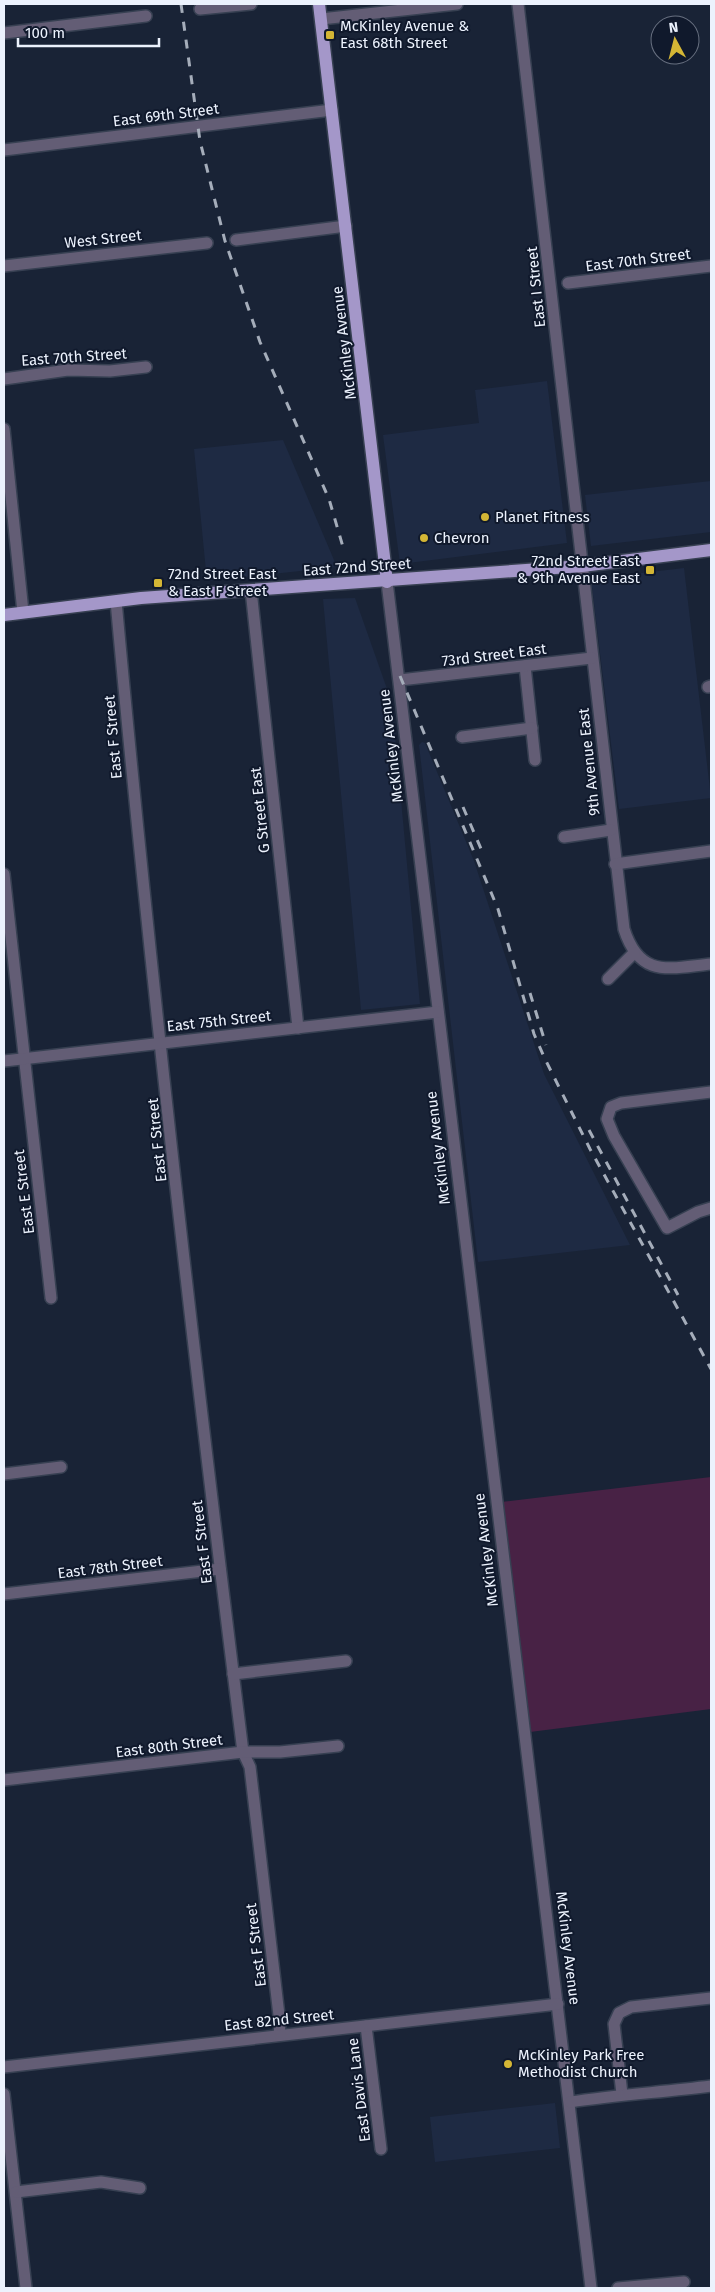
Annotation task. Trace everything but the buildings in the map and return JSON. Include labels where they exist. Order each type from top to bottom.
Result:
[{"type":"main road","name":"McKinley Avenue","points":[[319,4],[387,582]]},
{"type":"main road","name":"East 72nd Street","points":[[4,614],[116,601],[582,566],[711,550]]},
{"type":"street","points":[[200,9],[251,4]]},
{"type":"street","points":[[321,19],[457,4]]},
{"type":"street","name":"East I Street","points":[[518,4],[582,566]]},
{"type":"street","points":[[4,32],[146,16]]},
{"type":"street","name":"East 69th Street","points":[[4,150],[332,110]]},
{"type":"street","points":[[236,240],[346,226]]},
{"type":"street","name":"West Street","points":[[4,266],[207,243]]},
{"type":"street","name":"East 70th Street","points":[[568,283],[711,266]]},
{"type":"street","name":"East 70th Street","points":[[4,379],[68,370],[110,371],[146,367]]},
{"type":"street","points":[[4,428],[23,612]]},
{"type":"street","name":"9th Avenue East","points":[[582,566],[615,864],[624,929],[634,953]]},
{"type":"street","name":"McKinley Avenue","points":[[387,582],[591,2288]]},
{"type":"street","name":"G Street East","points":[[250,590],[298,1028]]},
{"type":"street","name":"East F Street","points":[[116,601],[140,856],[220,1569],[243,1752],[250,1767],[280,2024],[278,2035]]},
{"type":"street","name":"73rd Street East","points":[[400,680],[592,658]]},
{"type":"street","points":[[525,666],[535,760]]},
{"type":"street","points":[[462,737],[532,728]]},
{"type":"street","points":[[564,837],[612,830]]},
{"type":"street","points":[[615,864],[711,851]]},
{"type":"street","name":"East E Street","points":[[4,874],[51,1298]]},
{"type":"street","points":[[608,979],[634,953],[647,963],[662,968],[711,964]]},
{"type":"street","name":"East 75th Street","points":[[4,1061],[438,1012]]},
{"type":"street","points":[[711,1092],[616,1104],[608,1110],[607,1119],[614,1136],[667,1228],[698,1212],[711,1208]]},
{"type":"street","points":[[4,1474],[61,1467]]},
{"type":"street","name":"East 78th Street","points":[[4,1594],[220,1569]]},
{"type":"street","points":[[233,1674],[346,1661]]},
{"type":"street","name":"East 80th Street","points":[[4,1780],[243,1752],[280,1752],[338,1746]]},
{"type":"street","points":[[622,2094],[614,2024],[619,2012],[631,2007],[711,1998]]},
{"type":"street","name":"East 82nd Street","points":[[4,2067],[558,2004]]},
{"type":"street","name":"East Davis Lane","points":[[366,2026],[381,2149]]},
{"type":"street","points":[[570,2102],[622,2094],[637,2095],[711,2086]]},
{"type":"street","points":[[4,2094],[26,2288]]},
{"type":"street","points":[[16,2192],[101,2182],[140,2188]]},
{"type":"street","points":[[618,2288],[684,2282]]},
{"type":"shaded area","points":[[547,381],[567,543],[400,564],[383,435],[479,423],[475,390]]},
{"type":"shaded area","points":[[283,440],[337,567],[207,581],[194,449]]},
{"type":"shaded area","points":[[711,481],[711,532],[591,546],[585,495]]},
{"type":"shaded area","points":[[684,568],[711,798],[619,809],[591,579]]},
{"type":"shaded area","points":[[355,598],[392,703],[420,1004],[361,1010],[323,599]]},
{"type":"shaded area","points":[[422,742],[425,743],[474,861],[544,1074],[630,1245],[478,1262],[419,745]]},
{"type":"shaded area","points":[[711,1477],[711,1709],[530,1732],[501,1502]]},
{"type":"shaded area","points":[[555,2103],[560,2148],[435,2162],[430,2117]]},
{"type":"railway","points":[[181,4],[200,141],[225,241],[260,342],[329,499],[343,547]]},
{"type":"railway","points":[[400,676],[498,909],[534,1034],[545,1059],[590,1149],[711,1369]]},
{"type":"railway","points":[[463,807],[482,851]]},
{"type":"railway","points":[[530,993],[546,1045]]},
{"type":"railway","points":[[589,1130],[678,1295]]},
{"type":"place","name":"McKinley Avenue & East 68th Street","points":[[330,35]]},
{"type":"place","name":"Planet Fitness","points":[[485,517]]},
{"type":"place","name":"Chevron","points":[[424,538]]},
{"type":"place","name":"72nd Street East & 9th Avenue East","points":[[650,570]]},
{"type":"place","name":"72nd Street East & East F Street","points":[[158,583]]},
{"type":"place","name":"McKinley Park Free Methodist Church","points":[[508,2064]]}]
